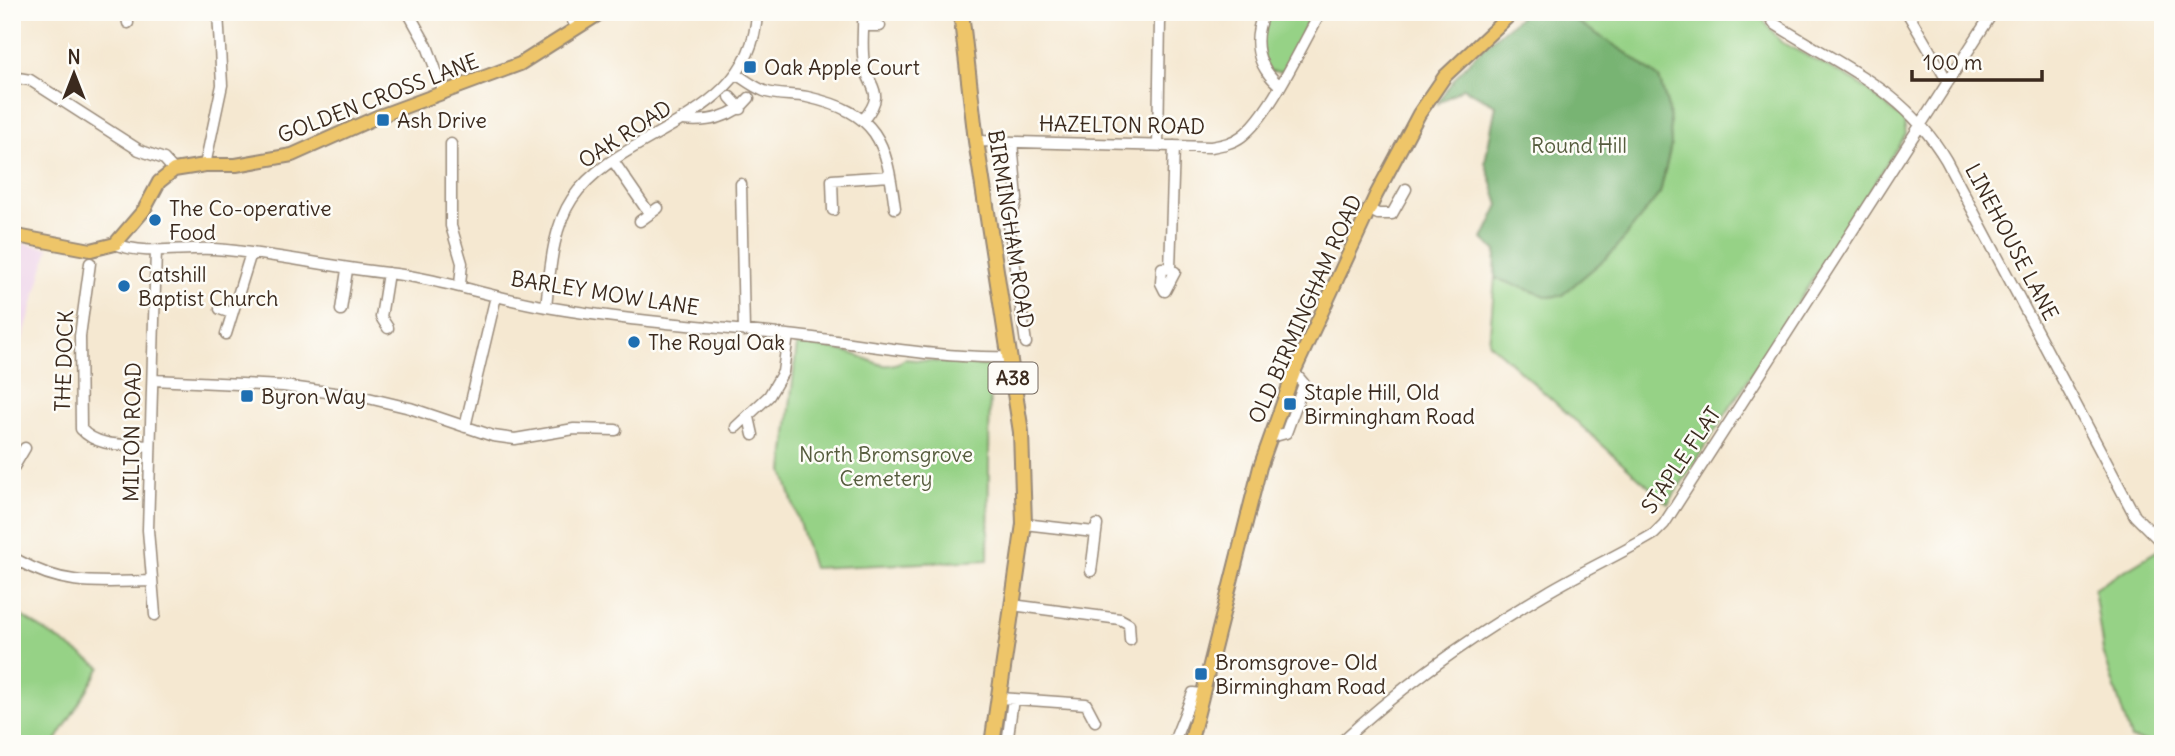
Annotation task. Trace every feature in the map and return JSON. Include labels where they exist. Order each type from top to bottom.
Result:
[{"type":"highway","name":"BIRMINGHAM ROAD","points":[[961,12],[976,141],[1021,432],[1024,524],[1012,605],[1006,698],[992,744]]},
{"type":"main road","name":"GOLDEN CROSS LANE","points":[[174,170],[205,165],[236,165],[292,155],[377,117],[520,64],[602,12]]},
{"type":"main road","name":"OLD BIRMINGHAM ROAD","points":[[1190,744],[1271,433],[1294,372],[1370,210],[1419,114],[1445,76],[1513,12]]},
{"type":"main road","points":[[12,235],[92,250],[115,244],[144,210],[159,182],[174,170]]},
{"type":"street","points":[[205,165],[222,85],[218,12]]},
{"type":"street","points":[[408,12],[427,46],[444,92]]},
{"type":"street","points":[[568,12],[577,28]]},
{"type":"street","name":"OAK ROAD","points":[[546,307],[550,270],[563,217],[589,178],[683,120],[710,100],[736,74],[755,34],[757,12]]},
{"type":"street","points":[[863,12],[864,67],[871,78],[875,95],[872,110],[864,119]]},
{"type":"street","points":[[1264,12],[1257,44],[1259,61],[1265,73],[1279,85]]},
{"type":"street","name":"HAZELTON ROAD","points":[[976,141],[1211,147],[1239,138],[1262,116],[1321,12]]},
{"type":"street","name":"LINEHOUSE LANE","points":[[1766,12],[1775,24],[1891,94],[1922,123],[1946,160],[2135,516],[2163,544]]},
{"type":"street","points":[[1907,12],[1948,82]]},
{"type":"street","name":"STAPLE FLAT","points":[[1339,744],[1395,692],[1451,652],[1547,593],[1654,534],[1664,524],[1993,12]]},
{"type":"street","points":[[1158,145],[1160,20]]},
{"type":"street","points":[[864,26],[880,26]]},
{"type":"street","points":[[736,74],[765,91],[834,103],[864,119],[876,134],[890,176],[895,208]]},
{"type":"street","points":[[12,77],[30,80],[139,150],[164,159],[174,170]]},
{"type":"street","points":[[730,97],[741,109]]},
{"type":"street","points":[[683,120],[701,122],[741,109],[749,98]]},
{"type":"street","points":[[1013,142],[1017,199],[1009,225],[1026,344]]},
{"type":"street","points":[[451,144],[451,226],[462,263],[460,285]]},
{"type":"street","points":[[1170,269],[1174,146]]},
{"type":"street","points":[[614,162],[654,210],[640,220]]},
{"type":"street","points":[[833,210],[832,180],[890,176]]},
{"type":"street","points":[[741,184],[744,331]]},
{"type":"street","points":[[1370,210],[1378,214],[1392,214],[1406,189]]},
{"type":"street","name":"BARLEY MOW LANE","points":[[115,244],[130,250],[213,249],[251,253],[347,270],[388,273],[460,285],[546,307],[658,324],[788,335],[971,358],[1009,357]]},
{"type":"street","name":"MILTON ROAD","points":[[155,615],[151,581],[149,446],[156,250]]},
{"type":"street","points":[[226,334],[251,253]]},
{"type":"street","name":"THE DOCK","points":[[90,263],[80,336],[81,429],[91,440],[101,443],[149,446]]},
{"type":"street","points":[[341,310],[347,270]]},
{"type":"street","points":[[388,273],[381,317],[388,328]]},
{"type":"street","points":[[465,428],[496,296]]},
{"type":"street","points":[[220,309],[231,313]]},
{"type":"street","points":[[736,427],[769,396],[783,372],[788,335]]},
{"type":"street","points":[[153,380],[283,386],[364,397],[411,408],[465,428],[515,439],[574,429],[617,429]]},
{"type":"street","points":[[749,417],[753,435]]},
{"type":"street","points":[[12,470],[25,448]]},
{"type":"street","points":[[1024,524],[1095,528],[1091,571]]},
{"type":"street","points":[[12,571],[16,558],[44,575],[65,580],[151,581]]},
{"type":"street","points":[[1012,605],[1120,619],[1129,624],[1130,640]]},
{"type":"street","points":[[1172,744],[1193,693],[1201,694]]},
{"type":"street","points":[[1007,744],[1006,698],[1086,704],[1095,721]]},
{"type":"shaded area","points":[[12,241],[49,248],[12,376]]},
{"type":"green space","points":[[1267,12],[1312,12],[1283,72],[1268,71],[1263,57],[1262,35]]},
{"type":"green space","name":"Round Hill","points":[[1526,12],[1562,12],[1628,54],[1659,78],[1669,111],[1671,145],[1660,193],[1613,252],[1562,295],[1549,297],[1495,278],[1496,251],[1483,239],[1499,205],[1485,162],[1496,105],[1463,88],[1437,104],[1477,54]]},
{"type":"green space","points":[[1562,12],[1757,12],[1781,42],[1857,82],[1904,120],[1906,134],[1668,504],[1489,343],[1495,278],[1549,297],[1562,295],[1660,193],[1671,145],[1669,111],[1659,78],[1628,54]]},
{"type":"green space","name":"North Bromsgrove Cemetery","points":[[797,344],[846,352],[885,365],[905,359],[990,366],[988,560],[813,568],[783,471]]},
{"type":"green space","points":[[2160,549],[2163,551],[2163,744],[2131,739],[2103,651],[2094,589]]},
{"type":"green space","points":[[20,615],[101,667],[54,744],[12,744],[12,623]]},
{"type":"place","name":"Oak Apple Court","points":[[750,67]]},
{"type":"place","name":"Ash Drive","points":[[383,120]]},
{"type":"place","name":"The Co-operative Food","points":[[155,220]]},
{"type":"place","name":"Catshill Baptist Church","points":[[124,286]]},
{"type":"place","name":"The Royal Oak","points":[[634,342]]},
{"type":"place","name":"Byron Way","points":[[247,396]]},
{"type":"place","name":"Staple Hill, Old Birmingham Road","points":[[1290,404]]},
{"type":"place","name":"Bromsgrove- Old Birmingham Road","points":[[1201,674]]}]
